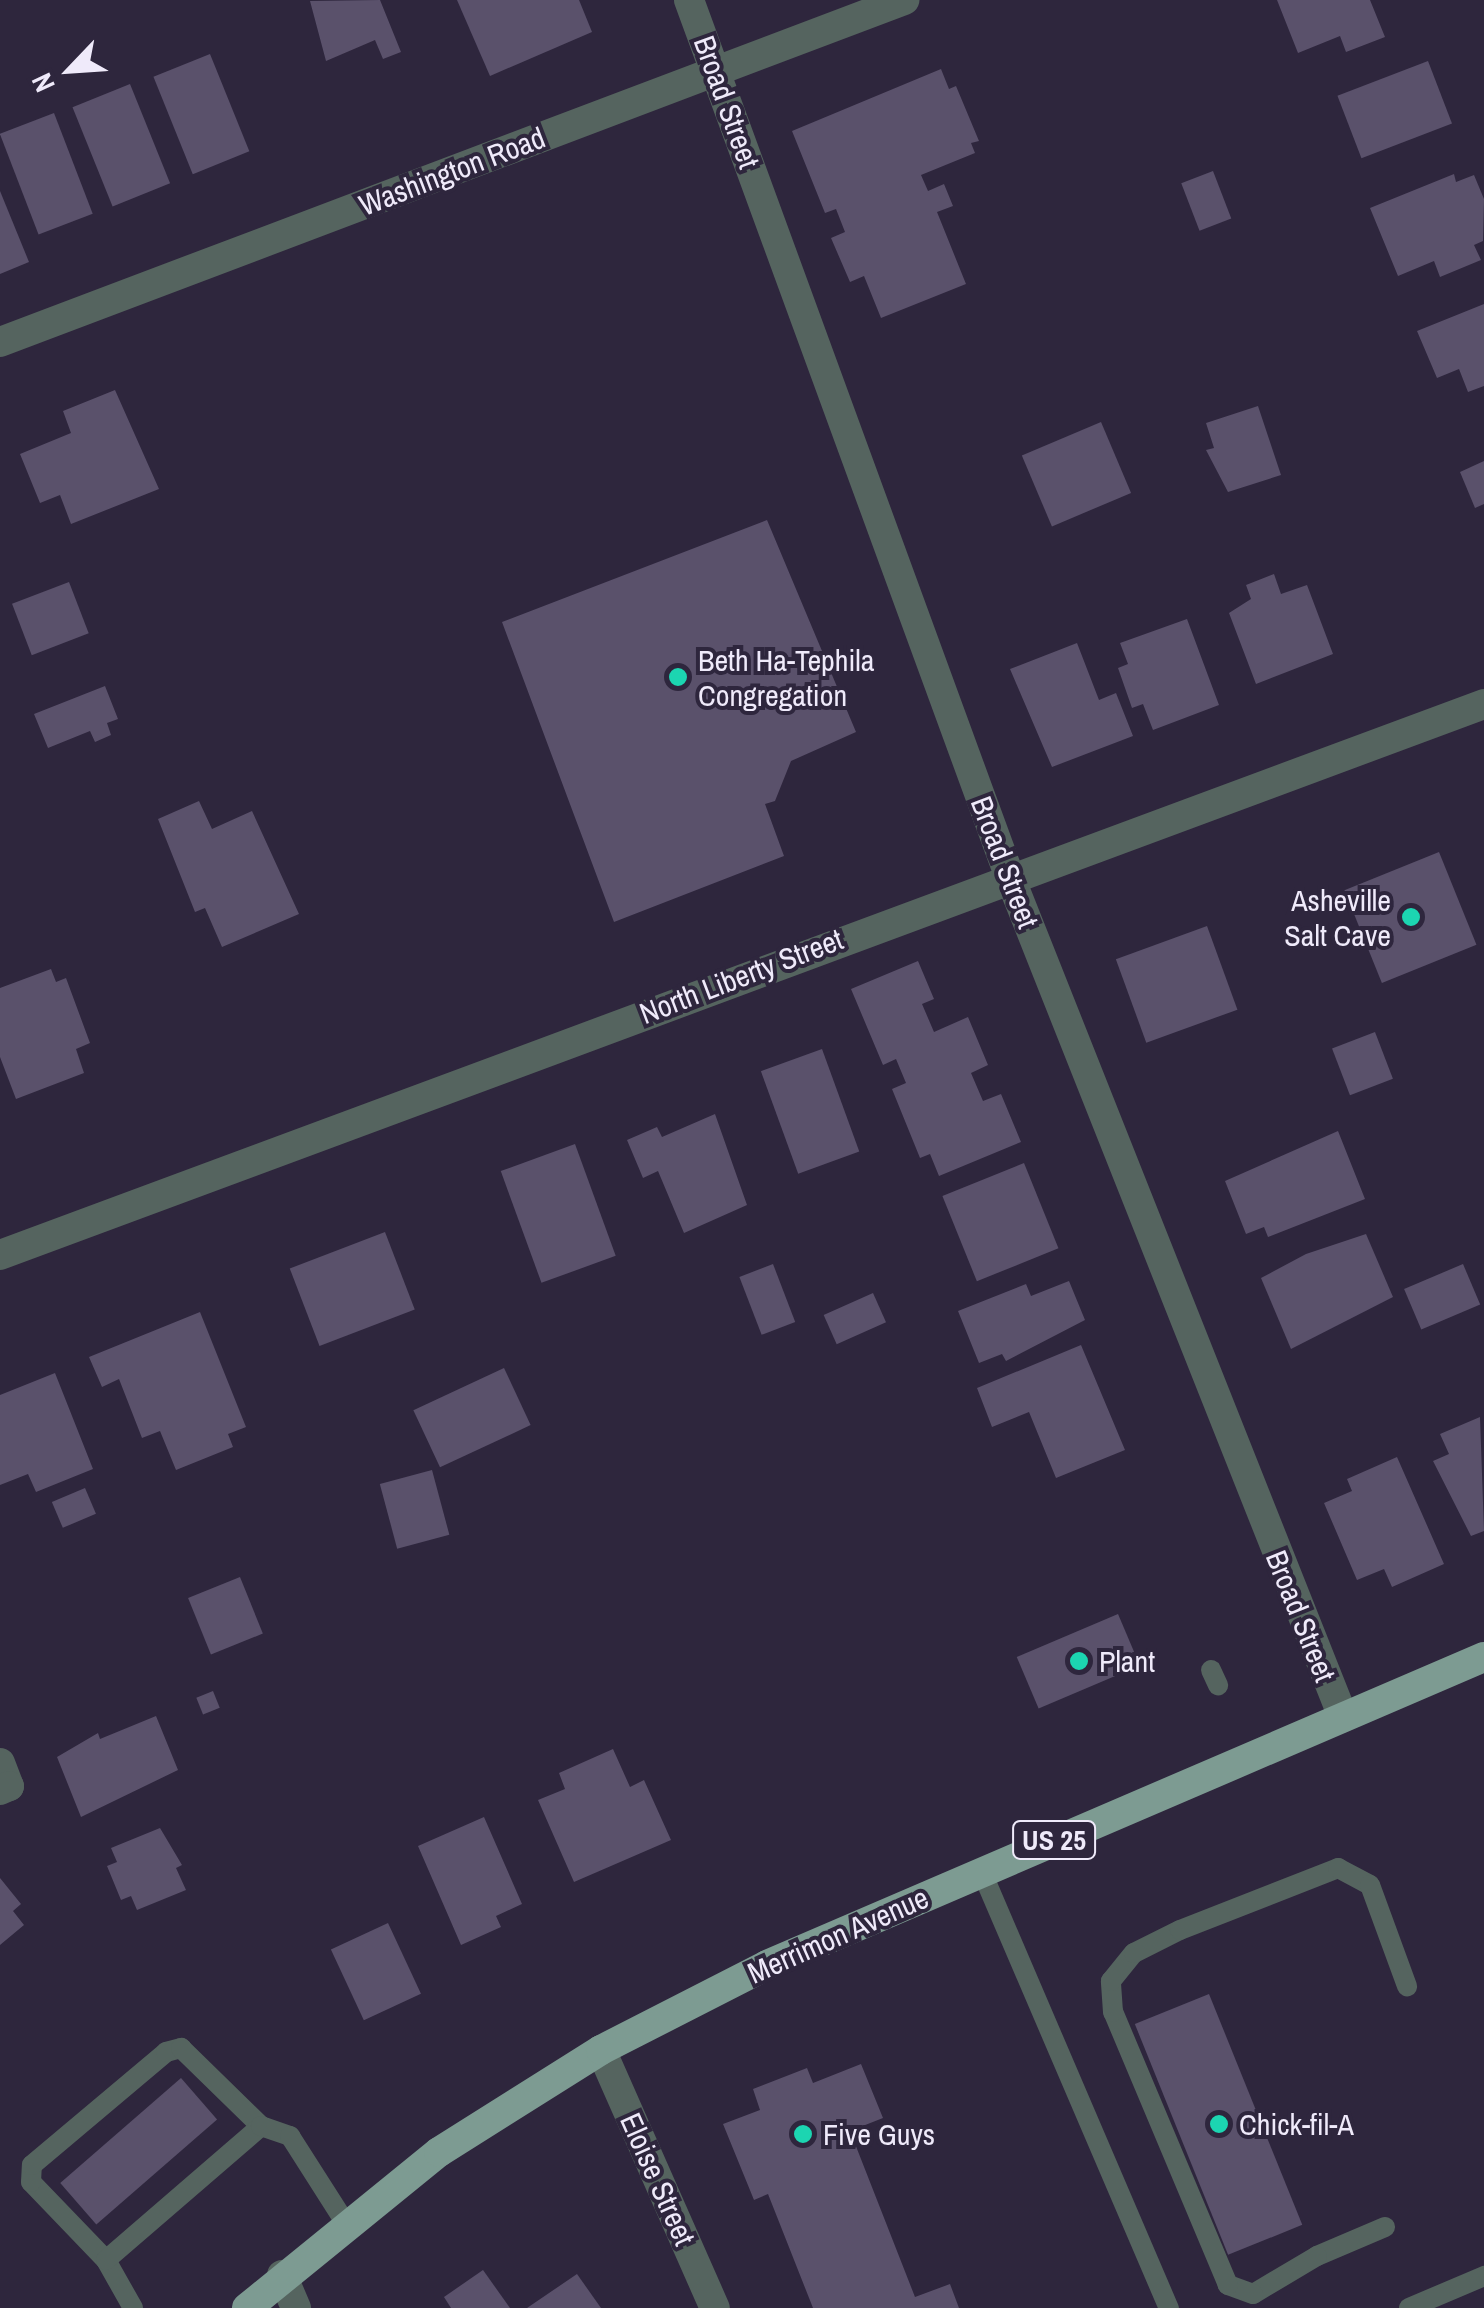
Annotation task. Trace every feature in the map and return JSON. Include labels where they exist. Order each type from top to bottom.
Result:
[{"type":"main road","name":"Merrimon Avenue","points":[[246,2308],[346,2224],[500,2109],[600,2050],[767,1965],[1484,1657]]},
{"type":"street","name":"Broad Street","points":[[689,0],[1009,875],[1342,1717]]},
{"type":"street","name":"Washington Road","points":[[0,342],[904,0]]},
{"type":"street","name":"North Liberty Street","points":[[0,1255],[1009,875],[1484,704]]},
{"type":"street","points":[[0,1763],[9,1786],[0,1790]]},
{"type":"street","name":"Eloise Street","points":[[600,2050],[715,2308]]},
{"type":"street","points":[[282,2275],[296,2308]]},
{"type":"lane","points":[[1386,2227],[1317,2256],[1253,2294],[1228,2285],[1113,2012],[1111,1981],[1134,1953],[1180,1930],[1338,1868],[1370,1884],[1406,1986]]},
{"type":"lane","points":[[982,1870],[1169,2308]]},
{"type":"lane","points":[[133,2308],[106,2260],[31,2182],[32,2164],[166,2052],[181,2048],[261,2126],[290,2136],[346,2224]]},
{"type":"lane","points":[[106,2260],[261,2126]]},
{"type":"lane","points":[[1409,2308],[1484,2276]]},
{"type":"building","points":[[380,0],[401,52],[383,59],[375,40],[326,61],[310,1]]},
{"type":"building","points":[[457,0],[579,0],[592,32],[490,76]]},
{"type":"building","points":[[1277,0],[1370,0],[1385,37],[1346,52],[1340,36],[1298,53]]},
{"type":"building","points":[[210,54],[249,151],[193,174],[153,77]]},
{"type":"building","points":[[1428,61],[1452,124],[1361,158],[1337,96]]},
{"type":"building","points":[[941,69],[949,89],[956,86],[979,141],[971,143],[975,153],[921,175],[928,191],[944,184],[953,206],[937,212],[966,284],[881,318],[864,276],[850,282],[831,238],[845,232],[836,209],[825,213],[792,131]]},
{"type":"building","points":[[130,84],[170,183],[113,206],[73,107]]},
{"type":"building","points":[[54,113],[93,214],[39,235],[0,134]]},
{"type":"building","points":[[1213,171],[1231,219],[1200,231],[1181,183]]},
{"type":"building","points":[[1454,174],[1456,182],[1474,175],[1484,199],[1483,241],[1474,245],[1481,260],[1440,277],[1434,261],[1398,276],[1370,208]]},
{"type":"building","points":[[0,191],[29,262],[0,274]]},
{"type":"building","points":[[1484,304],[1484,386],[1468,392],[1459,369],[1437,378],[1417,331]]},
{"type":"building","points":[[115,390],[159,489],[71,524],[60,495],[40,503],[20,454],[71,433],[63,411]]},
{"type":"building","points":[[1258,406],[1281,475],[1228,492],[1206,450],[1214,448],[1206,423]]},
{"type":"building","points":[[1101,422],[1131,493],[1052,526],[1022,456]]},
{"type":"building","points":[[1484,461],[1484,504],[1475,508],[1460,472]]},
{"type":"building","name":"Beth Ha-Tephila Congregation","points":[[767,520],[856,732],[791,761],[775,801],[765,804],[784,856],[614,922],[502,622]]},
{"type":"building","points":[[1274,574],[1281,594],[1307,585],[1333,654],[1256,684],[1229,613],[1251,599],[1246,585]]},
{"type":"building","points":[[69,582],[89,633],[32,655],[12,604]]},
{"type":"building","points":[[1187,619],[1219,705],[1153,730],[1143,704],[1132,708],[1118,668],[1128,664],[1120,643]]},
{"type":"building","points":[[1077,643],[1099,700],[1116,693],[1133,736],[1052,767],[1010,669]]},
{"type":"building","points":[[105,686],[118,719],[107,723],[111,735],[95,742],[90,731],[48,748],[34,714]]},
{"type":"building","points":[[199,801],[212,829],[252,811],[299,914],[222,947],[205,908],[195,912],[158,819]]},
{"type":"building","name":"Asheville Salt Cave","points":[[1439,852],[1476,945],[1382,983],[1344,890]]},
{"type":"building","points":[[1207,926],[1237,1010],[1146,1043],[1116,959]]},
{"type":"building","points":[[918,961],[934,999],[922,1004],[934,1032],[968,1017],[988,1065],[971,1073],[983,1101],[1001,1094],[1021,1142],[939,1176],[930,1154],[920,1158],[892,1089],[906,1083],[896,1059],[883,1065],[851,989]]},
{"type":"building","points":[[51,969],[56,982],[66,978],[90,1043],[76,1049],[84,1073],[16,1099],[0,1057],[0,988]]},
{"type":"building","points":[[1375,1032],[1393,1079],[1350,1095],[1332,1048]]},
{"type":"building","points":[[822,1049],[859,1151],[798,1174],[761,1071]]},
{"type":"building","points":[[715,1114],[747,1205],[684,1233],[658,1171],[643,1178],[627,1140],[657,1127],[662,1137]]},
{"type":"building","points":[[1338,1131],[1365,1199],[1268,1237],[1264,1227],[1246,1234],[1225,1181]]},
{"type":"building","points":[[575,1144],[616,1256],[541,1283],[501,1171]]},
{"type":"building","points":[[1024,1163],[1058,1248],[977,1281],[942,1196]]},
{"type":"building","points":[[385,1232],[415,1309],[320,1346],[290,1269]]},
{"type":"building","points":[[1366,1234],[1393,1297],[1291,1349],[1261,1278],[1306,1254]]},
{"type":"building","points":[[773,1264],[795,1322],[762,1335],[739,1277]]},
{"type":"building","points":[[1463,1264],[1480,1305],[1421,1330],[1404,1289]]},
{"type":"building","points":[[1069,1281],[1085,1320],[1006,1361],[1002,1354],[979,1363],[958,1311],[1026,1284],[1031,1296]]},
{"type":"building","points":[[873,1293],[886,1322],[837,1344],[824,1315]]},
{"type":"building","points":[[200,1312],[246,1427],[228,1434],[233,1447],[176,1470],[160,1431],[142,1438],[119,1379],[102,1387],[89,1357]]},
{"type":"building","points":[[1081,1345],[1125,1450],[1056,1478],[1029,1412],[992,1427],[977,1388]]},
{"type":"building","points":[[504,1368],[531,1425],[440,1467],[413,1410]]},
{"type":"building","points":[[55,1373],[93,1469],[36,1492],[28,1474],[0,1485],[0,1395]]},
{"type":"building","points":[[1480,1417],[1484,1531],[1471,1536],[1433,1461],[1449,1454],[1440,1434]]},
{"type":"building","points":[[1397,1457],[1444,1564],[1392,1587],[1384,1569],[1357,1580],[1324,1503],[1352,1491],[1347,1479]]},
{"type":"building","points":[[432,1470],[449,1535],[397,1549],[380,1484]]},
{"type":"building","points":[[85,1488],[96,1514],[63,1528],[52,1502]]},
{"type":"building","points":[[240,1577],[263,1634],[211,1655],[188,1598]]},
{"type":"building","name":"Plant","points":[[1118,1614],[1140,1666],[1039,1709],[1017,1657]]},
{"type":"building","points":[[213,1691],[220,1708],[203,1714],[196,1698]]},
{"type":"building","points":[[156,1716],[178,1770],[81,1817],[57,1757],[98,1733],[100,1739]]},
{"type":"building","points":[[613,1749],[630,1787],[644,1780],[671,1840],[574,1882],[538,1800],[565,1789],[559,1773]]},
{"type":"building","points":[[484,1817],[522,1904],[496,1916],[501,1927],[461,1945],[418,1846]]},
{"type":"building","points":[[160,1828],[182,1865],[176,1868],[186,1890],[137,1910],[131,1896],[121,1900],[107,1866],[117,1862],[111,1848]]},
{"type":"building","points":[[0,1878],[21,1904],[13,1911],[24,1925],[0,1945]]},
{"type":"building","points":[[388,1923],[421,1994],[364,2020],[331,1950]]},
{"type":"building","name":"Chick-fil-A","points":[[1209,1994],[1302,2225],[1228,2255],[1135,2024]]},
{"type":"building","points":[[861,2064],[883,2118],[850,2131],[915,2297],[950,2284],[959,2308],[813,2308],[768,2194],[754,2200],[723,2124],[760,2110],[753,2089],[807,2068],[813,2083]]},
{"type":"building","points":[[181,2078],[217,2120],[96,2224],[60,2183]]},
{"type":"building","points":[[483,2270],[510,2308],[451,2308],[444,2297]]},
{"type":"building","points":[[577,2274],[601,2308],[527,2308]]},
{"type":"place","name":"Beth Ha-Tephila Congregation","points":[[678,677]]},
{"type":"place","name":"Asheville Salt Cave","points":[[1411,917]]},
{"type":"place","name":"Plant","points":[[1079,1661]]},
{"type":"place","name":"Chick-fil-A","points":[[1219,2124]]},
{"type":"place","name":"Five Guys","points":[[803,2134]]}]
